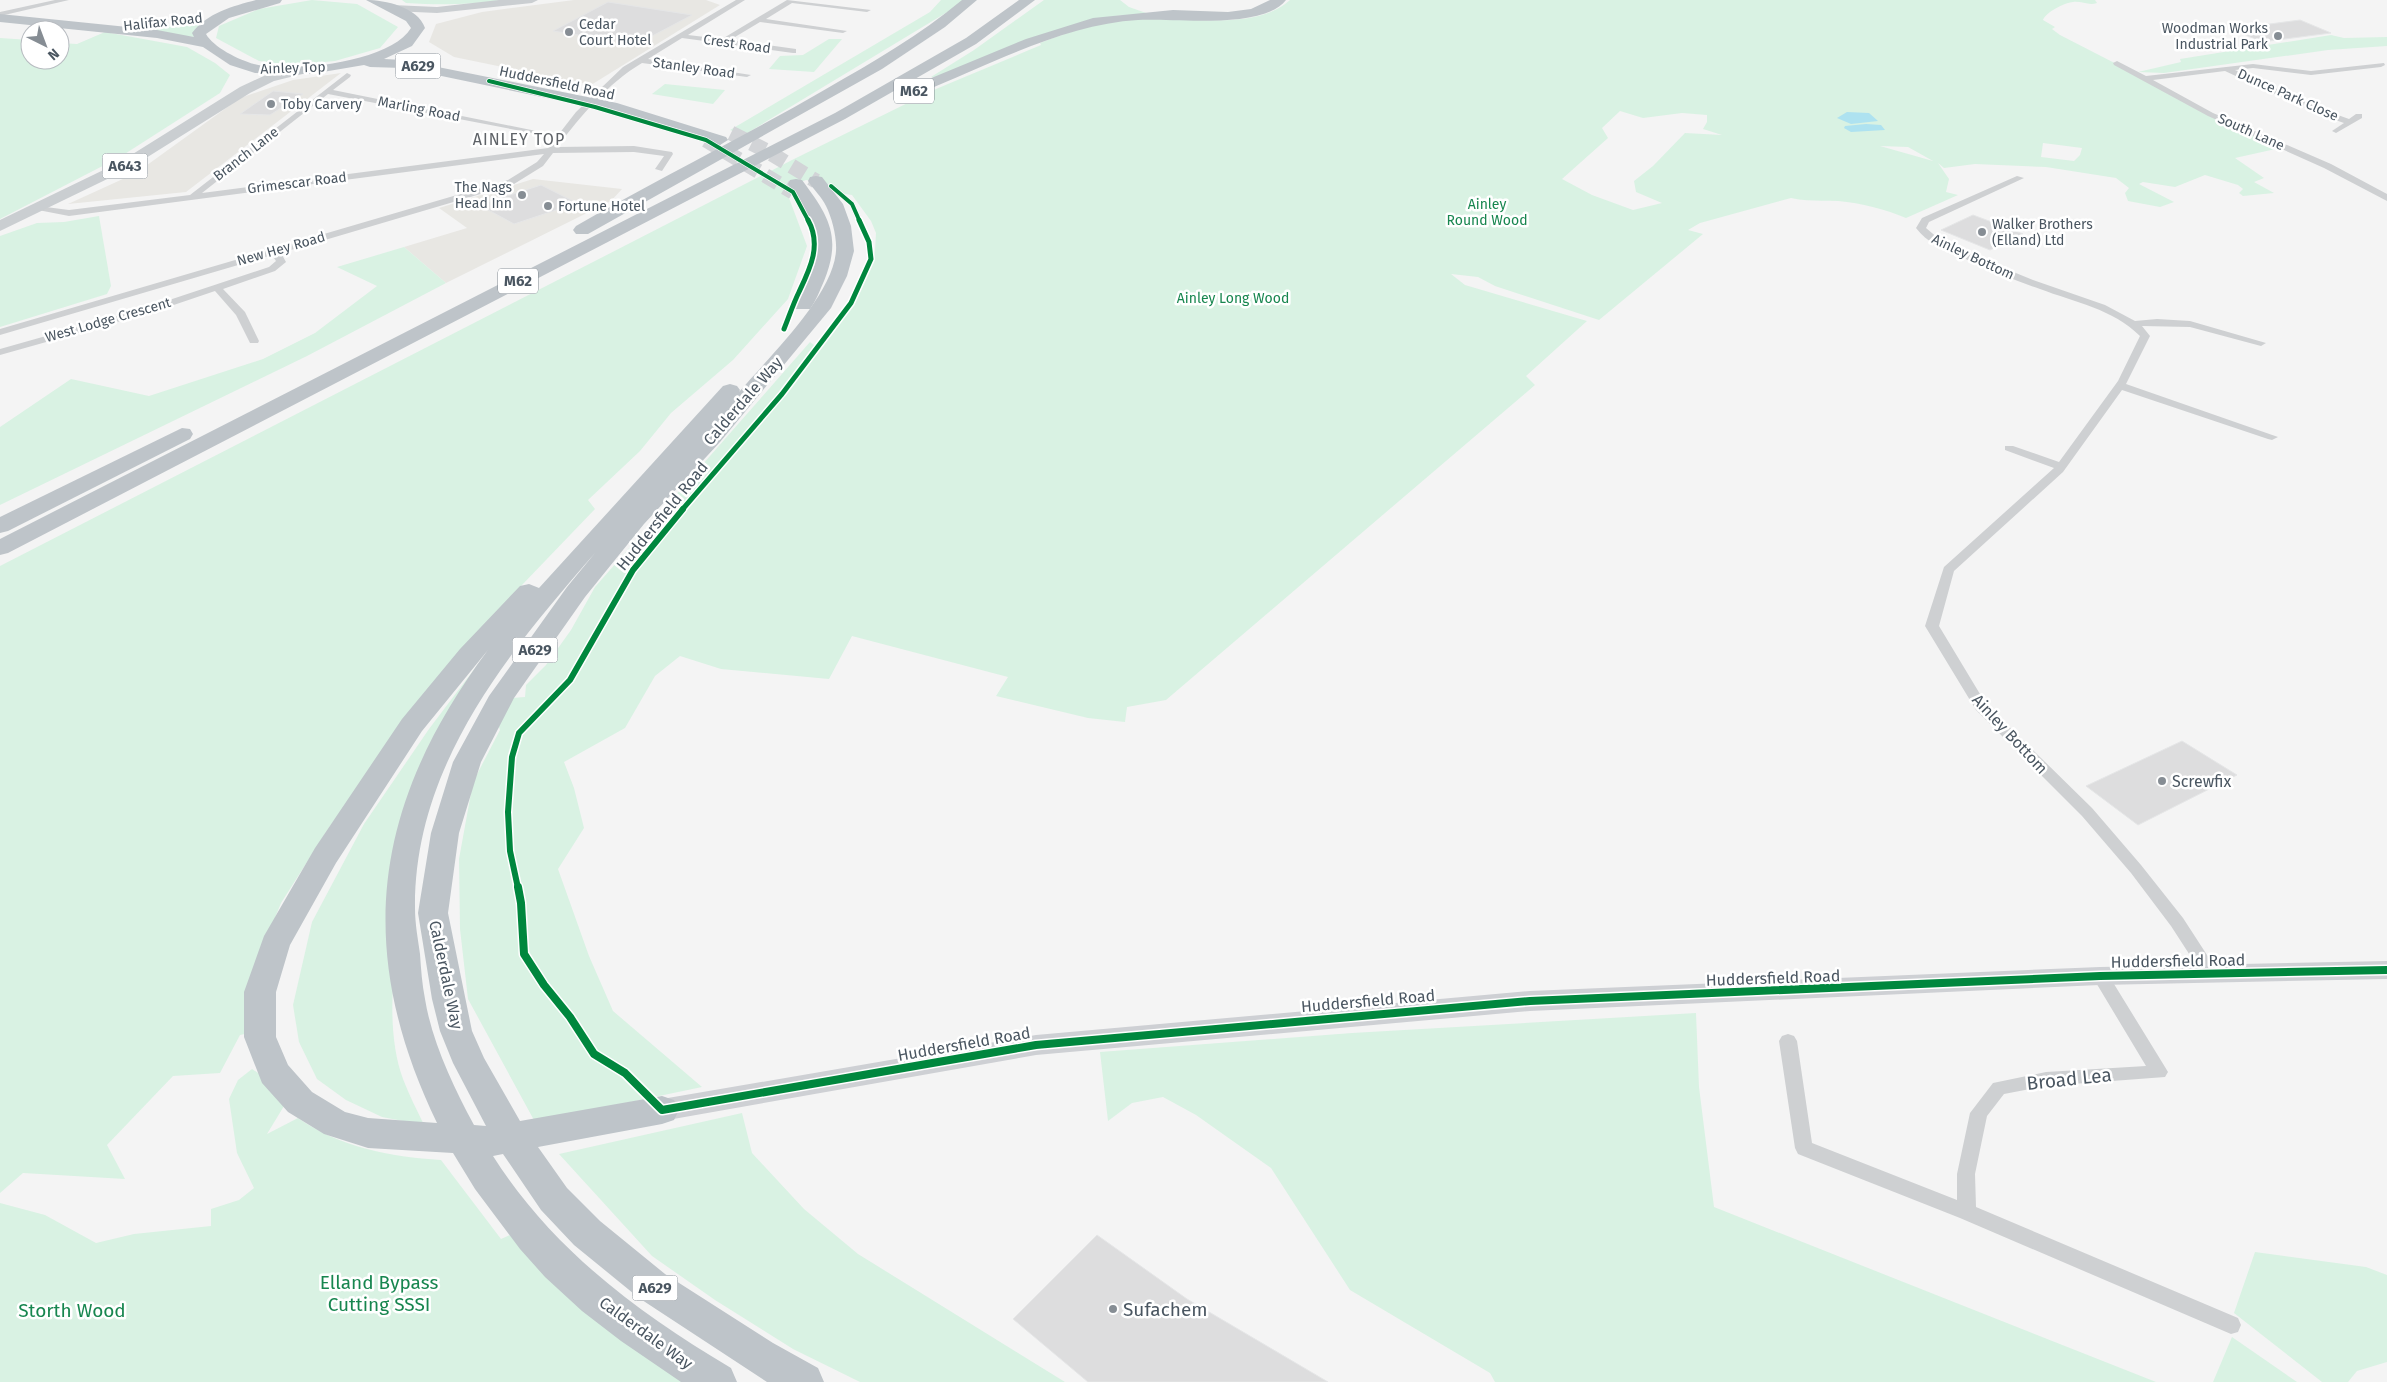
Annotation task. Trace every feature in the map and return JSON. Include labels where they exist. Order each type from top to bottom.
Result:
[{"type":"highway","points":[[207,44],[198,33],[209,23],[229,13],[275,0]]},
{"type":"highway","name":"M62","points":[[548,249],[653,189],[790,118],[934,29],[970,0]]},
{"type":"highway","name":"M62","points":[[0,526],[884,78],[956,35],[1005,0]]},
{"type":"highway","name":"M62","points":[[0,548],[651,214],[903,82],[971,41],[1028,0]]},
{"type":"highway","points":[[1133,4],[1151,10],[1191,16],[1242,14],[1270,6],[1279,0]]},
{"type":"highway","points":[[376,1],[416,22],[418,28]]},
{"type":"highway","name":"Halifax Road","points":[[194,20],[229,13]]},
{"type":"highway","name":"Halifax Road","points":[[0,16],[179,37],[207,44]]},
{"type":"highway","name":"M62","points":[[651,214],[787,153],[924,86],[1031,42],[1093,22],[1118,18],[1191,16]]},
{"type":"highway","name":"Halifax Road","points":[[98,28],[174,23]]},
{"type":"highway","name":"A629","points":[[409,42],[418,28]]},
{"type":"highway","name":"Ainley Top","points":[[207,44],[244,66],[261,70],[347,69],[409,42]]},
{"type":"highway","name":"Huddersfield Road","points":[[347,69],[403,64],[617,108],[719,138],[624,101],[542,85],[437,61],[419,54],[409,42]]},
{"type":"highway","name":"A629","points":[[816,181],[834,204],[842,226],[845,251],[828,275]]},
{"type":"highway","name":"A629","points":[[784,329],[798,293],[808,274],[815,252],[811,225],[795,188],[811,202],[823,222],[828,275]]},
{"type":"highway","name":"Calderdale Way","points":[[717,1382],[656,1345],[561,1268],[526,1231],[500,1198],[480,1167],[443,1100],[424,1052],[409,1003],[400,907],[409,831],[440,748],[478,684],[527,617],[660,465],[766,352],[828,275]]},
{"type":"highway","name":"Calderdale Way","points":[[804,1382],[759,1356],[652,1286],[588,1233],[554,1199],[530,1166],[488,1099],[456,1031],[448,999],[433,913],[445,833],[467,762],[502,696],[576,592],[636,519],[785,352],[821,308],[828,275]]},
{"type":"highway","points":[[660,465],[531,588],[469,655],[412,725],[325,856],[275,944],[260,992],[260,1037],[274,1073],[300,1102],[336,1124],[368,1133],[492,1142],[662,1110]]},
{"type":"main road","points":[[392,8],[437,10],[532,0]]},
{"type":"main road","points":[[418,28],[451,14],[487,6]]},
{"type":"main road","name":"A643","points":[[228,99],[245,77],[246,69],[244,66]]},
{"type":"main road","name":"A643","points":[[0,226],[42,208],[152,150],[228,99],[262,81],[307,69]]},
{"type":"street","points":[[0,16],[65,0]]},
{"type":"street","name":"New Hey Road","points":[[0,332],[511,182],[535,168],[552,150],[579,114],[626,69],[741,0]]},
{"type":"street","points":[[724,41],[791,1],[867,11]]},
{"type":"street","points":[[759,20],[843,31]]},
{"type":"street","name":"Crest Road","points":[[682,36],[793,51]]},
{"type":"street","name":"Stanley Road","points":[[640,60],[747,76]]},
{"type":"street","name":"South Lane","points":[[2116,63],[2225,121],[2366,184],[2387,198]]},
{"type":"street","points":[[2147,78],[2253,66],[2311,73],[2381,65]]},
{"type":"street","name":"Dunce Park Close","points":[[2227,68],[2321,112],[2350,122]]},
{"type":"street","name":"Branch Lane","points":[[192,196],[326,91],[347,69]]},
{"type":"street","name":"Marling Road","points":[[326,91],[542,133]]},
{"type":"street","name":"Dunce Park Close","points":[[2336,131],[2359,116]]},
{"type":"street","name":"Grimescar Road","points":[[42,208],[69,213],[552,150],[634,149],[669,154],[658,169]]},
{"type":"street","name":"Ainley Bottom","points":[[2020,178],[1925,220],[1921,228],[1927,237],[1945,247],[2010,275],[2120,315],[2134,324],[2146,336],[2120,386],[2061,467],[1948,570],[1932,626],[1954,665],[1981,706],[2087,812],[2136,869],[2177,922],[2212,975]]},
{"type":"street","points":[[2366,184],[2387,185]]},
{"type":"street","name":"West Lodge Crescent","points":[[0,352],[217,288],[279,266],[281,259],[275,250]]},
{"type":"street","points":[[217,288],[241,314],[254,341]]},
{"type":"street","points":[[2134,324],[2157,322],[2190,324],[2261,343]]},
{"type":"street","points":[[2120,386],[2272,437]]},
{"type":"street","points":[[2009,448],[2061,467]]},
{"type":"street","name":"Huddersfield Road","points":[[662,1110],[1036,1045],[1530,1001],[2100,976],[2387,970]]},
{"type":"street","name":"Broad Lea","points":[[1967,1212],[1966,1174],[1979,1113],[1999,1088],[2046,1079],[2159,1072],[2100,976]]},
{"type":"street","points":[[1788,1041],[1804,1148],[1967,1212],[2230,1325]]},
{"type":"shaded area","points":[[574,0],[706,0],[720,5],[591,85],[454,57],[429,42],[436,24],[482,12]]},
{"type":"shaded area","points":[[341,73],[186,192],[68,204],[136,173],[240,98],[293,80]]},
{"type":"shaded area","points":[[533,179],[622,189],[611,201],[446,283],[404,247],[467,228],[439,208]]},
{"type":"green space","points":[[312,0],[357,4],[398,27],[380,48],[335,61],[292,65],[259,61],[216,38],[219,26],[259,9]]},
{"type":"green space","points":[[402,0],[503,0],[442,4],[406,3]]},
{"type":"green space","points":[[941,0],[963,0],[954,8],[744,135],[730,130],[930,12]]},
{"type":"green space","points":[[1044,0],[1120,0],[1129,7],[1149,14],[1114,16],[931,77],[974,50]]},
{"type":"green space","points":[[1290,0],[2095,0],[2097,3],[2094,4],[2076,2],[2065,4],[2051,11],[2043,20],[2055,27],[2052,29],[2060,35],[2280,148],[2235,158],[2264,178],[2254,182],[2274,193],[2243,196],[2239,193],[2243,189],[2238,185],[2205,175],[2175,187],[2143,182],[2139,184],[2174,202],[2160,207],[2128,201],[2125,193],[2129,188],[2116,178],[2046,167],[1975,164],[1944,168],[1938,163],[1949,179],[1946,192],[1958,195],[1906,218],[1856,203],[1791,198],[1700,223],[1688,230],[1703,234],[1599,320],[1495,286],[1478,277],[1451,274],[1465,285],[1587,321],[1526,376],[1535,385],[1166,700],[1127,707],[1125,722],[1088,718],[996,696],[1008,677],[852,636],[829,679],[721,669],[680,656],[655,676],[625,728],[564,762],[574,788],[584,828],[558,869],[589,956],[613,1011],[702,1087],[535,1122],[468,999],[460,929],[459,859],[473,782],[500,730],[498,724],[512,698],[525,697],[526,685],[546,665],[571,630],[595,587],[810,342],[818,348],[852,304],[866,279],[875,251],[876,233],[871,221],[852,195],[845,194],[832,185],[806,180],[793,185],[789,198],[807,246],[788,299],[733,360],[671,413],[640,451],[588,500],[595,509],[522,585],[449,670],[330,826],[281,903],[262,950],[245,1034],[240,1035],[220,1073],[173,1076],[107,1145],[125,1179],[23,1173],[0,1193],[0,566],[792,160],[936,89],[1041,45],[1040,43],[1087,27],[1124,19],[1237,19],[1257,16],[1275,10]],"holes":[[[1620,111],[1643,118],[1682,113],[1707,115],[1707,122],[1703,129],[1722,135],[1685,133],[1653,166],[1634,181],[1636,192],[1662,203],[1633,210],[1592,195],[1562,179],[1608,138],[1602,128]],[[2043,143],[2082,148],[2080,155],[2074,161],[2041,157]],[[1880,146],[1908,147],[1933,161]]]},
{"type":"green space","points":[[208,21],[195,30],[194,37],[130,30]]},
{"type":"green space","points":[[105,32],[187,47],[215,63],[230,75],[220,93],[120,157],[0,219],[0,38],[20,39],[20,70],[70,70],[70,44],[77,44]]},
{"type":"green space","points":[[2331,35],[2344,38],[2387,37],[2387,46],[2328,50],[2164,73],[2138,72],[2181,62],[2180,59]]},
{"type":"green space","points":[[829,39],[842,39],[814,72],[769,69],[780,56],[803,55]]},
{"type":"green space","points":[[665,84],[725,90],[713,104],[652,94]]},
{"type":"green space","points":[[99,216],[111,286],[107,294],[0,327],[0,236],[37,223],[64,222]]},
{"type":"green space","points":[[404,247],[446,283],[307,356],[0,505],[0,427],[71,379],[149,396],[263,359],[315,333],[377,286],[337,267]]},
{"type":"green space","points":[[488,651],[440,737],[394,972],[392,1013],[396,1053],[410,1097],[424,1125],[382,1117],[346,1100],[317,1079],[299,1042],[293,1005],[312,922],[364,824],[429,729]]},
{"type":"green space","points":[[1696,1013],[1699,1087],[1714,1207],[2156,1382],[1495,1382],[1490,1373],[1350,1290],[1271,1168],[1196,1115],[1163,1097],[1132,1103],[1108,1121],[1100,1052],[1352,1033]]},
{"type":"green space","name":"Elland Bypass Cutting SSSI","points":[[252,1069],[267,1079],[284,1106],[267,1134],[298,1118],[331,1136],[366,1149],[422,1159],[441,1160],[501,1239],[510,1235],[692,1382],[0,1382],[0,1203],[45,1215],[96,1243],[134,1234],[211,1226],[211,1209],[239,1200],[254,1188],[237,1153],[229,1099],[238,1080]]},
{"type":"green space","points":[[742,1113],[752,1153],[804,1209],[858,1254],[1065,1382],[860,1382],[793,1349],[715,1300],[652,1256],[559,1154]]},
{"type":"green space","points":[[2255,1252],[2366,1267],[2387,1275],[2387,1362],[2357,1371],[2348,1382],[2322,1382],[2234,1313]]},
{"type":"green space","points":[[2232,1337],[2297,1382],[2213,1382]]},
{"type":"water","points":[[1847,112],[1869,113],[1878,121],[1851,124],[1837,118]]},
{"type":"water","points":[[1881,125],[1885,130],[1851,132],[1844,128],[1845,126]]},
{"type":"building","name":"Cedar Court Hotel","points":[[608,2],[692,15],[637,44],[553,31]]},
{"type":"building","name":"Woodman Works Industrial Park","points":[[2300,20],[2331,33],[2262,42],[2232,29]]},
{"type":"building","name":"Toby Carvery","points":[[273,91],[303,94],[270,115],[240,114]]},
{"type":"building","points":[[541,185],[577,203],[514,224],[479,205]]},
{"type":"building","name":"Walker Brothers (Elland) Ltd","points":[[1973,215],[2023,234],[1990,250],[1941,230]]},
{"type":"building","name":"Screwfix","points":[[2182,741],[2237,775],[2138,825],[2086,786]]},
{"type":"building","name":"Sufachem","points":[[1097,1235],[1187,1299],[1328,1382],[1088,1382],[1013,1319]]},
{"type":"tunnel","points":[[731,133],[767,151],[816,181]]},
{"type":"tunnel","points":[[706,140],[793,192]]},
{"type":"cycle path","points":[[489,81],[595,107],[706,140],[793,192],[811,225],[815,252],[808,275],[798,293],[784,329]]},
{"type":"cycle path","points":[[831,186],[852,204],[869,242],[871,259],[851,303],[782,394],[709,477],[633,570],[570,680],[519,733],[512,757],[508,812],[510,851],[521,903],[524,954],[544,985],[570,1017],[594,1054],[625,1073],[662,1110],[1036,1045],[1530,1001],[2100,976],[2387,970]]},
{"type":"place","name":"Cedar Court Hotel","points":[[569,32]]},
{"type":"place","name":"Woodman Works Industrial Park","points":[[2278,36]]},
{"type":"place","name":"Toby Carvery","points":[[271,104]]},
{"type":"place","name":"The Nags Head Inn","points":[[522,195]]},
{"type":"place","name":"Fortune Hotel","points":[[548,206]]},
{"type":"place","name":"Walker Brothers (Elland) Ltd","points":[[1982,232]]},
{"type":"place","name":"Screwfix","points":[[2162,781]]},
{"type":"place","name":"Sufachem","points":[[1113,1309]]},
{"type":"district","name":"AINLEY TOP","points":[[519,139]]},
{"type":"park label","name":"Ainley Round Wood","points":[[1487,212]]},
{"type":"park label","name":"Ainley Long Wood","points":[[1233,298]]},
{"type":"park label","name":"Storth Wood","points":[[72,1310]]}]
